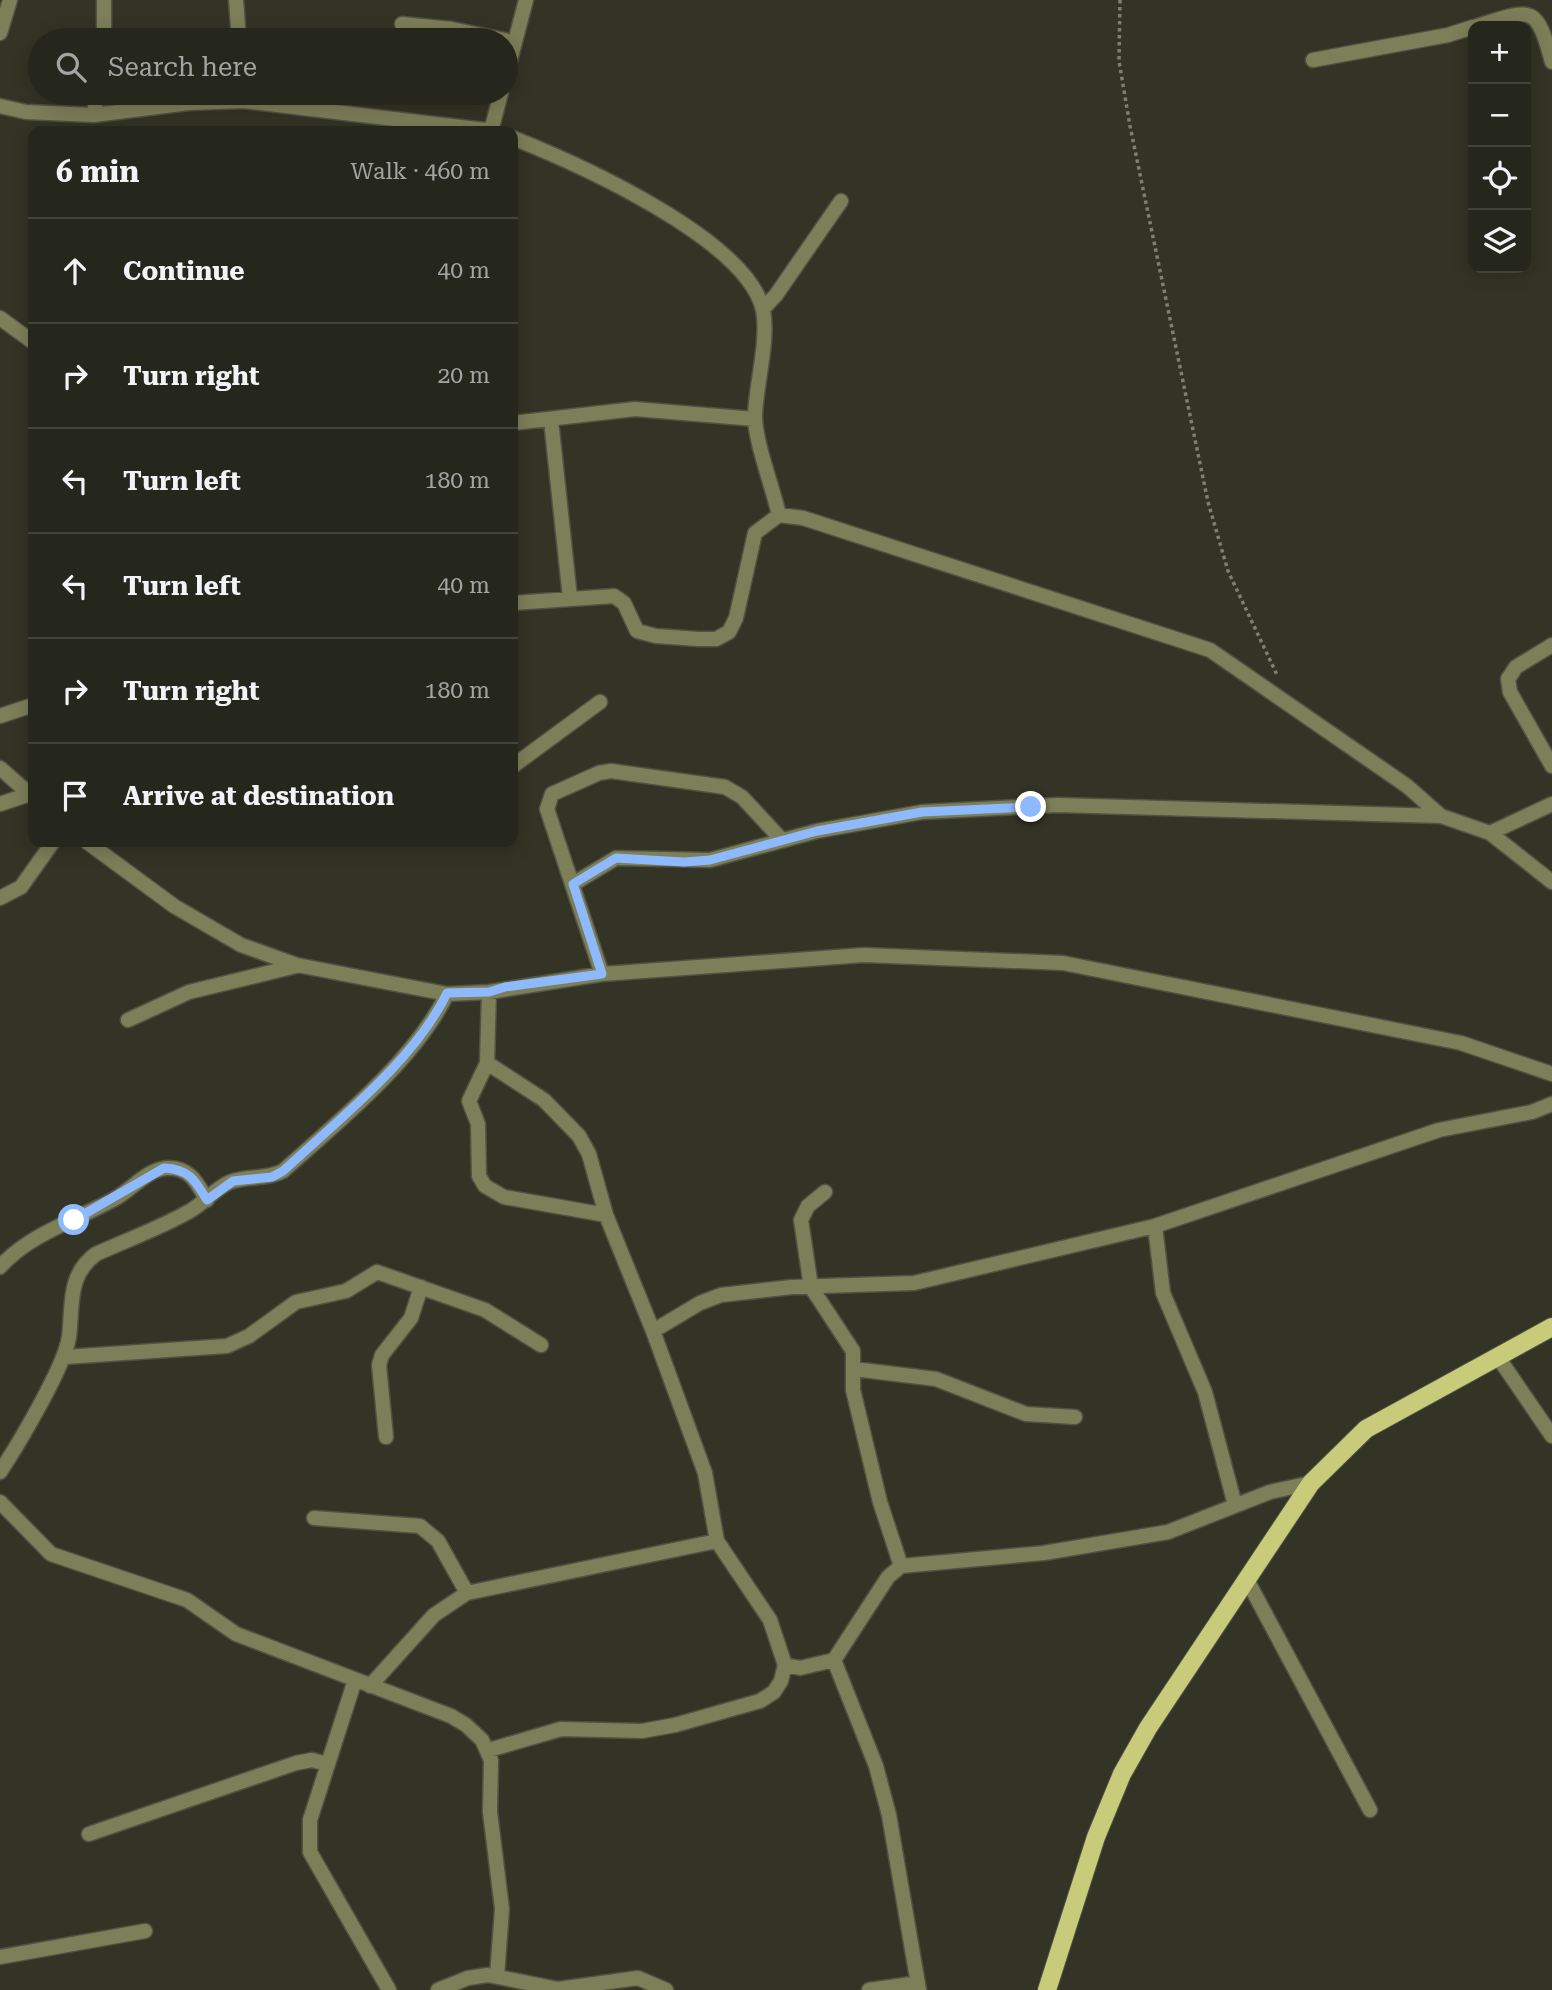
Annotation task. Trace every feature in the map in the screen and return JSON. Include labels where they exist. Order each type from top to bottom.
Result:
[{"type":"main road","points":[[1047,1990],[1096,1837],[1122,1774],[1148,1728],[1311,1483],[1366,1429],[1416,1399],[1552,1327]]},
{"type":"street","points":[[0,33],[10,0]]},
{"type":"street","points":[[104,0],[104,28]]},
{"type":"street","points":[[236,0],[238,28]]},
{"type":"street","points":[[514,28],[526,0]]},
{"type":"street","points":[[1494,21],[1513,15],[1528,14],[1536,18],[1543,30],[1552,62]]},
{"type":"street","points":[[402,24],[442,28]]},
{"type":"street","points":[[1313,60],[1468,29]]},
{"type":"street","points":[[93,115],[95,105]]},
{"type":"street","points":[[0,106],[26,112],[93,115],[173,105]]},
{"type":"street","points":[[290,105],[412,126]]},
{"type":"street","points":[[493,126],[498,105]]},
{"type":"street","points":[[518,140],[567,159],[685,226],[720,250],[741,271],[763,309],[755,419],[779,515]]},
{"type":"street","points":[[763,309],[776,295],[841,201]]},
{"type":"street","points":[[0,318],[28,338]]},
{"type":"street","points":[[518,423],[656,409],[755,419]]},
{"type":"street","points":[[551,420],[570,598]]},
{"type":"street","points":[[518,603],[614,596],[624,603],[637,631],[656,636],[716,639],[729,632],[736,618],[755,533],[779,515],[816,522],[1210,650],[1407,786],[1441,816]]},
{"type":"street","points":[[1552,645],[1516,667],[1508,680],[1510,692],[1552,766]]},
{"type":"street","points":[[518,761],[600,702]]},
{"type":"street","points":[[0,716],[28,707]]},
{"type":"street","points":[[0,768],[28,792]]},
{"type":"street","points":[[602,974],[547,809],[548,800],[561,789],[599,773],[622,771],[725,787],[742,797],[782,840]]},
{"type":"street","points":[[0,804],[28,796]]},
{"type":"street","points":[[1490,833],[1552,804]]},
{"type":"street","points":[[573,884],[616,858],[684,862],[710,860],[782,840],[922,812],[1058,805],[1441,816],[1490,833],[1552,882]]},
{"type":"street","points":[[0,898],[21,887],[49,847]]},
{"type":"street","points":[[94,847],[137,880],[241,945],[298,965],[447,993],[489,992],[505,987],[602,974],[864,955],[1063,963],[1461,1043],[1552,1074]]},
{"type":"street","points":[[128,1020],[189,992],[298,965]]},
{"type":"street","points":[[489,992],[487,1063],[469,1101],[478,1124],[479,1177],[485,1186],[504,1197],[606,1214]]},
{"type":"street","points":[[0,1472],[65,1357],[73,1285],[77,1272],[85,1261],[176,1219],[233,1181],[272,1177],[283,1171],[342,1120],[419,1037],[447,993]]},
{"type":"street","points":[[487,1063],[544,1100],[579,1136],[597,1175],[606,1214],[653,1331],[705,1473],[717,1541],[770,1620],[785,1665],[781,1681],[774,1692],[760,1701],[675,1725],[642,1731],[561,1729],[489,1750]]},
{"type":"street","points":[[653,1331],[710,1298],[811,1287],[914,1283],[1155,1226],[1439,1130],[1532,1112],[1552,1104]]},
{"type":"street","points":[[0,1266],[29,1243],[119,1196],[150,1174],[164,1168],[177,1169],[192,1176],[207,1200]]},
{"type":"street","points":[[825,1192],[808,1206],[801,1220],[811,1287],[850,1344],[854,1369],[853,1390],[880,1502],[901,1566]]},
{"type":"street","points":[[1155,1226],[1163,1293],[1205,1392],[1235,1505]]},
{"type":"street","points":[[65,1357],[227,1346],[249,1336],[296,1302],[346,1291],[377,1272],[485,1310],[541,1345]]},
{"type":"street","points":[[386,1437],[379,1365],[382,1355],[411,1318],[421,1287]]},
{"type":"street","points":[[1498,1357],[1552,1436]]},
{"type":"street","points":[[854,1369],[936,1379],[1026,1414],[1075,1417]]},
{"type":"street","points":[[785,1665],[800,1668],[834,1660],[888,1577],[901,1566],[1044,1553],[1155,1535],[1270,1492],[1311,1483]]},
{"type":"street","points":[[0,1502],[51,1553],[187,1600],[236,1634],[451,1716],[466,1725],[489,1750],[490,1812],[502,1909],[497,1976]]},
{"type":"street","points":[[314,1518],[421,1526],[438,1541],[467,1593]]},
{"type":"street","points":[[370,1686],[434,1615],[467,1593],[717,1541]]},
{"type":"street","points":[[1246,1578],[1370,1810]]},
{"type":"street","points":[[834,1660],[876,1766],[886,1802],[919,1987],[869,1990]]},
{"type":"street","points":[[355,1680],[310,1820],[310,1852],[390,1990]]},
{"type":"street","points":[[89,1834],[284,1766],[312,1760],[327,1764]]},
{"type":"street","points":[[0,1957],[145,1931]]},
{"type":"street","points":[[438,1990],[478,1976],[497,1976],[558,1989],[622,1985],[638,1978],[666,1990]]},
{"type":"path","points":[[1120,0],[1119,61],[1130,126],[1208,502],[1228,570],[1293,707]]},
{"type":"route","points":[[74,1220],[164,1168],[185,1171],[192,1176],[207,1200],[233,1181],[272,1177],[283,1171],[342,1120],[419,1037],[439,1010],[447,993],[489,992],[505,987],[602,974],[573,884],[616,858],[684,862],[710,860],[817,831],[922,812],[1031,807]]}]
